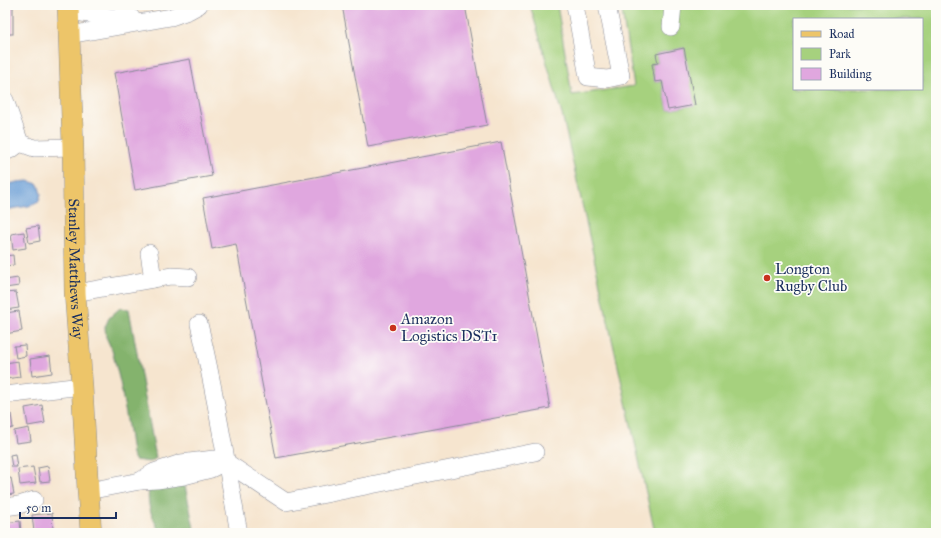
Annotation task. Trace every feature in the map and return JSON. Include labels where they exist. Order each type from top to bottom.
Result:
[{"type":"main road","name":"Stanley Matthews Way","points":[[68,8],[73,147],[75,293],[91,533]]},
{"type":"street","points":[[69,35],[171,17],[188,11],[198,5]]},
{"type":"street","points":[[575,5],[588,77],[607,79],[622,76],[607,5]]},
{"type":"street","points":[[671,27],[673,5]]},
{"type":"street","points":[[68,8],[110,17],[171,17]]},
{"type":"street","points":[[5,100],[20,143]]},
{"type":"street","points":[[20,143],[34,148],[73,147]]},
{"type":"street","points":[[5,152],[20,143]]},
{"type":"street","points":[[149,253],[153,279]]},
{"type":"street","points":[[75,293],[171,276],[188,277]]},
{"type":"street","points":[[199,324],[207,353],[239,533]]},
{"type":"street","points":[[5,395],[82,386]]},
{"type":"street","points":[[88,491],[140,480],[154,472],[181,463],[214,459],[226,462],[286,502],[535,452]]},
{"type":"street","points":[[5,507],[19,505],[34,500]]},
{"type":"green space","name":"Longton Rugby Club","points":[[530,5],[557,5],[572,95],[634,86],[621,5],[936,5],[936,533],[655,533],[563,118]],"holes":[[[684,48],[694,105],[668,110],[662,81],[655,82],[652,64],[658,63],[656,54]]]},
{"type":"green space","points":[[120,308],[129,309],[156,458],[150,462],[135,460],[132,454],[120,382],[112,350],[106,337],[105,327],[109,318]]},
{"type":"green space","points":[[162,484],[185,486],[195,533],[160,533],[149,506],[148,495],[149,489]]},
{"type":"water","points":[[28,181],[38,184],[41,194],[39,201],[29,206],[5,210],[5,185]]},
{"type":"building","points":[[5,5],[13,5],[13,34],[5,34]]},
{"type":"building","points":[[342,5],[465,5],[487,125],[368,147]]},
{"type":"building","points":[[684,48],[695,105],[668,110],[662,81],[655,82],[652,64],[658,63],[656,54]]},
{"type":"building","points":[[190,59],[212,176],[135,190],[114,73]]},
{"type":"building","name":"Amazon Logistics DST1","points":[[501,142],[550,408],[276,458],[236,244],[212,249],[203,198]]},
{"type":"building","points":[[38,226],[40,241],[29,243],[26,228]]},
{"type":"building","points":[[24,232],[26,248],[13,250],[11,234]]},
{"type":"building","points":[[13,255],[14,265],[5,266],[5,256]]},
{"type":"building","points":[[18,278],[19,286],[5,288],[5,280]]},
{"type":"building","points":[[16,292],[19,308],[5,310],[5,293]]},
{"type":"building","points":[[19,311],[22,331],[5,334],[5,313]]},
{"type":"building","points":[[25,345],[26,356],[16,358],[14,346]]},
{"type":"building","points":[[50,356],[52,373],[32,376],[30,359]]},
{"type":"building","points":[[18,361],[20,377],[5,379],[5,363]]},
{"type":"building","points":[[42,405],[45,423],[28,426],[25,408]]},
{"type":"building","points":[[5,414],[11,414],[13,428],[5,430]]},
{"type":"building","points":[[29,428],[31,441],[16,443],[14,431]]},
{"type":"building","points":[[15,454],[17,467],[12,467],[10,455]]},
{"type":"building","points":[[48,466],[50,481],[40,482],[38,468]]},
{"type":"building","points":[[33,467],[36,483],[20,485],[18,469]]},
{"type":"building","points":[[11,478],[14,494],[5,495],[5,479]]},
{"type":"building","points":[[52,513],[53,530],[34,532],[32,515]]},
{"type":"building","points":[[20,521],[21,533],[5,533],[5,523]]},
{"type":"place","name":"Longton Rugby Club","points":[[767,278]]},
{"type":"place","name":"Amazon Logistics DST1","points":[[393,328]]}]
